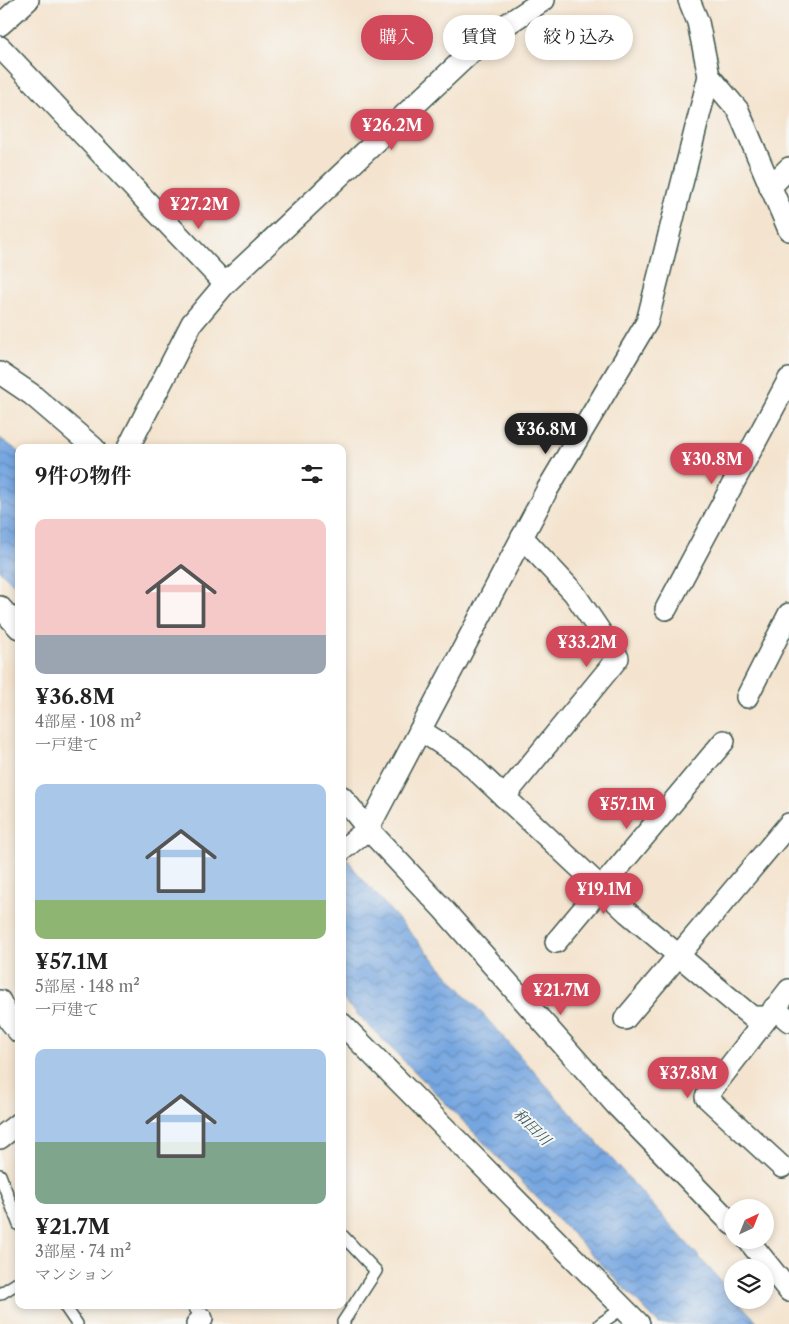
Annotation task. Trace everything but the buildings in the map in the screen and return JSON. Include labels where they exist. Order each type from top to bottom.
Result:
[{"type":"street","points":[[0,25],[28,0]]},
{"type":"street","points":[[130,444],[192,323],[225,284],[486,38],[544,0]]},
{"type":"street","points":[[354,840],[420,730],[547,490],[647,322],[709,76],[698,22],[689,0]]},
{"type":"street","points":[[0,47],[225,284]]},
{"type":"street","points":[[709,76],[738,110],[789,230]]},
{"type":"street","points":[[770,187],[789,168]]},
{"type":"street","points":[[0,373],[31,394],[89,444]]},
{"type":"street","points":[[666,609],[789,379]]},
{"type":"street","points":[[504,796],[618,658],[574,593],[522,537]]},
{"type":"street","points":[[0,607],[15,624]]},
{"type":"street","points":[[747,697],[789,614]]},
{"type":"street","points":[[420,730],[463,758],[602,888],[752,1017],[777,1015]]},
{"type":"street","points":[[556,942],[724,741]]},
{"type":"street","points":[[346,811],[354,840],[443,909],[617,1106],[724,1216]]},
{"type":"street","points":[[625,1019],[789,824]]},
{"type":"street","points":[[782,1167],[706,1097],[777,1015],[789,990]]},
{"type":"street","points":[[0,1001],[15,1027]]},
{"type":"street","points":[[346,1028],[639,1324]]},
{"type":"street","points":[[0,1138],[15,1126]]},
{"type":"street","points":[[755,1249],[789,1291]]},
{"type":"lane","points":[[0,1175],[15,1215]]},
{"type":"lane","points":[[344,1324],[343,1322],[376,1271],[346,1239]]},
{"type":"lane","points":[[0,1294],[15,1285]]},
{"type":"lane","points":[[600,1324],[623,1308]]},
{"type":"lane","points":[[67,1309],[77,1324]]},
{"type":"water","points":[[0,438],[15,449],[15,585],[0,571]]},
{"type":"water","name":"和田川","points":[[346,858],[358,874],[724,1285],[724,1309],[745,1309],[759,1324],[659,1324],[346,1003]]}]
